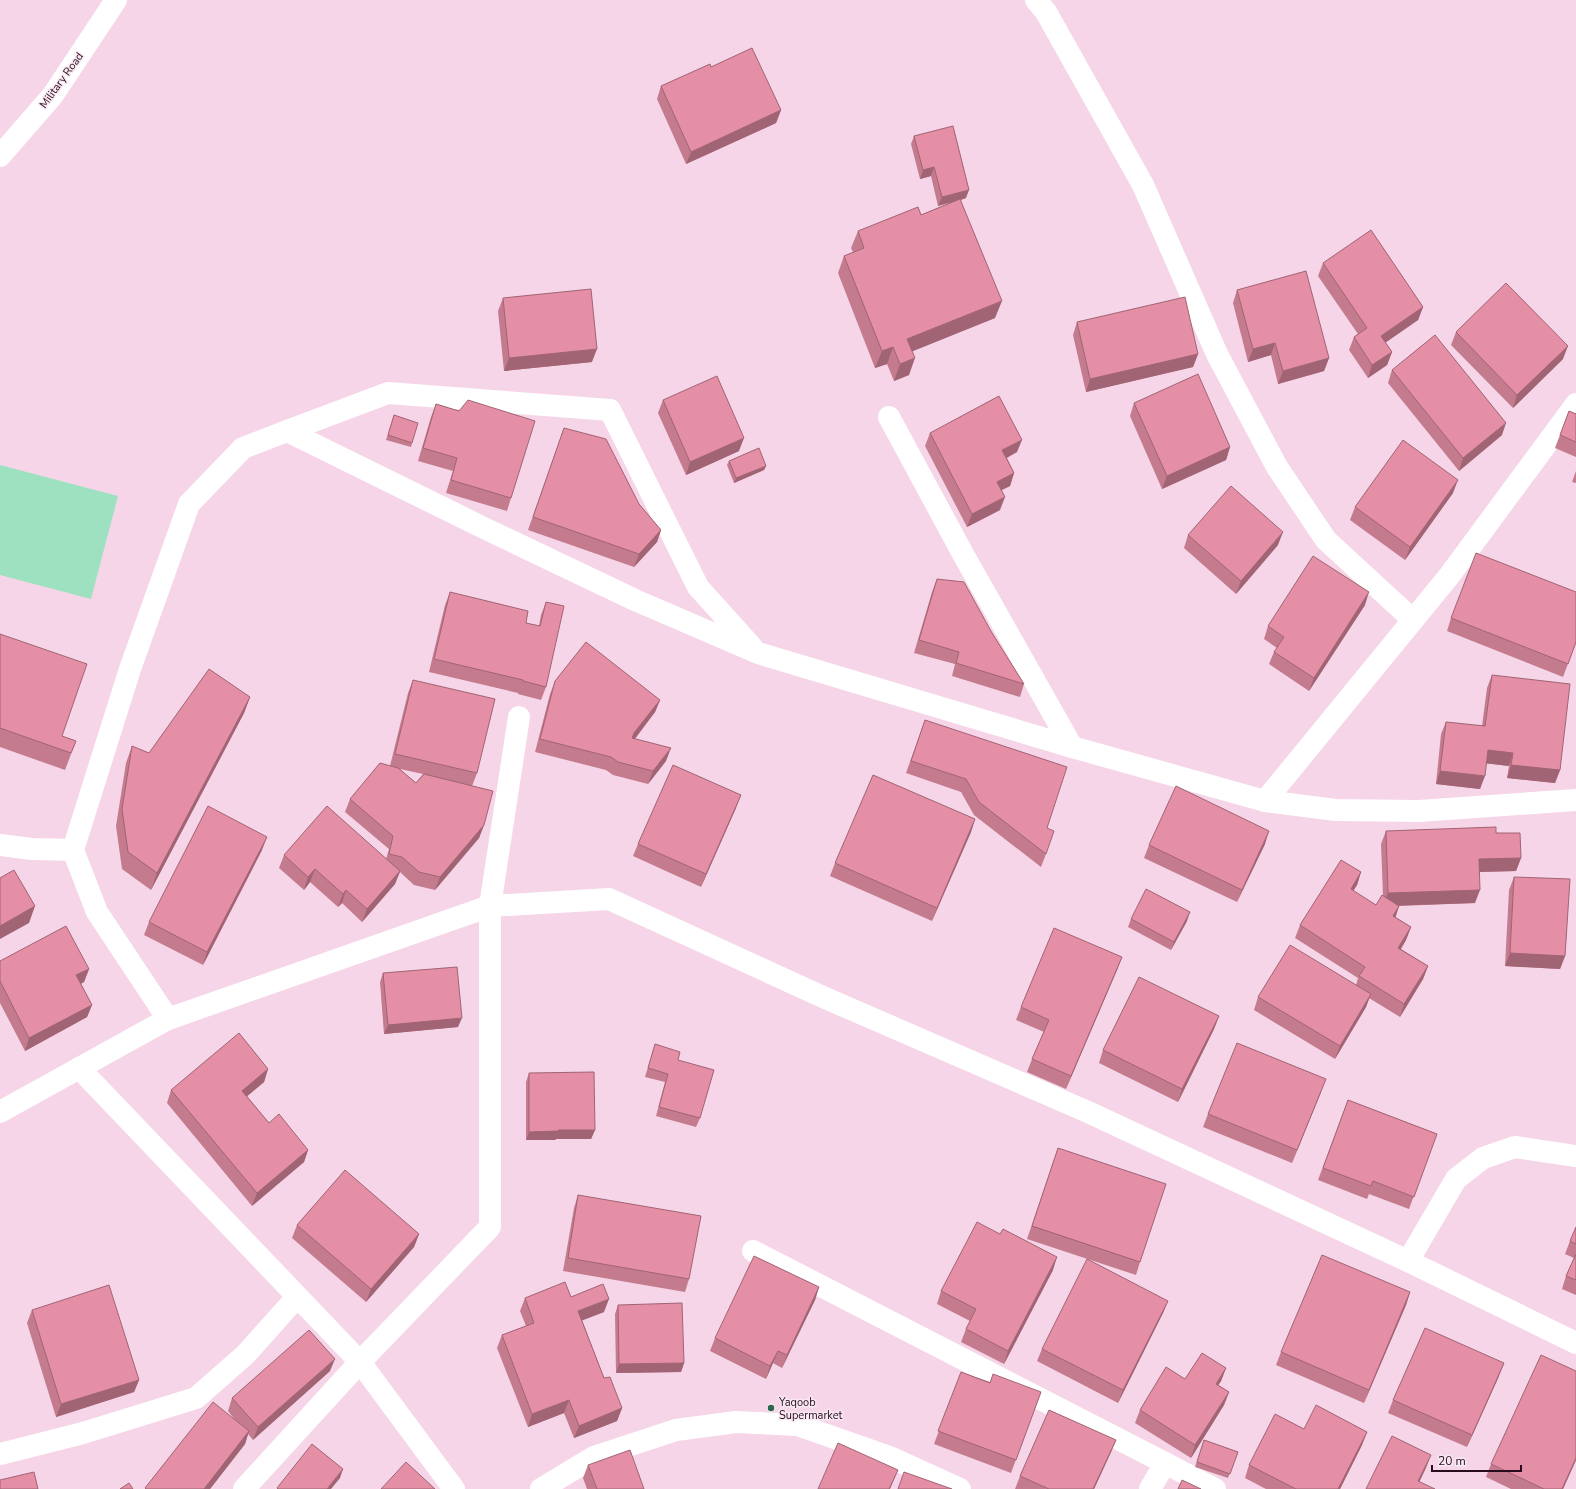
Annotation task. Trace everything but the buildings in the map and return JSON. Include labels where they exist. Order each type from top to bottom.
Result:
[{"type":"street","name":"Military Road","points":[[0,156],[53,95],[116,0]]},
{"type":"street","points":[[1036,0],[1046,12],[1143,184],[1217,354],[1277,467],[1326,540],[1413,620]]},
{"type":"street","points":[[168,1019],[97,912],[73,850],[130,669],[189,504],[243,448],[388,393],[610,410],[698,587],[758,653]]},
{"type":"street","points":[[1265,801],[1449,576],[1576,404]]},
{"type":"street","points":[[889,417],[963,554],[1072,747]]},
{"type":"street","points":[[287,431],[486,529],[628,596],[758,653],[1072,747],[1265,801],[1336,810],[1419,811],[1576,800]]},
{"type":"street","points":[[244,1489],[360,1362],[490,1227],[490,906],[519,717]]},
{"type":"street","points":[[0,844],[32,849],[73,850]]},
{"type":"street","points":[[0,1112],[168,1019],[490,906],[609,899],[823,996],[1088,1112],[1408,1261],[1576,1343]]},
{"type":"street","points":[[80,1068],[360,1362],[454,1489]]},
{"type":"street","points":[[1408,1261],[1456,1179],[1483,1158],[1515,1147],[1576,1156]]},
{"type":"street","points":[[753,1251],[1215,1489]]},
{"type":"street","points":[[0,1454],[83,1433],[196,1398],[245,1355],[297,1297]]},
{"type":"street","points":[[542,1489],[594,1457],[676,1430],[736,1422],[798,1425],[892,1458],[960,1489]]},
{"type":"street","points":[[1150,1489],[1165,1463]]},
{"type":"green space","points":[[0,465],[118,496],[91,599],[0,575]]},
{"type":"place","name":"Yaqoob Supermarket","points":[[771,1408]]}]
